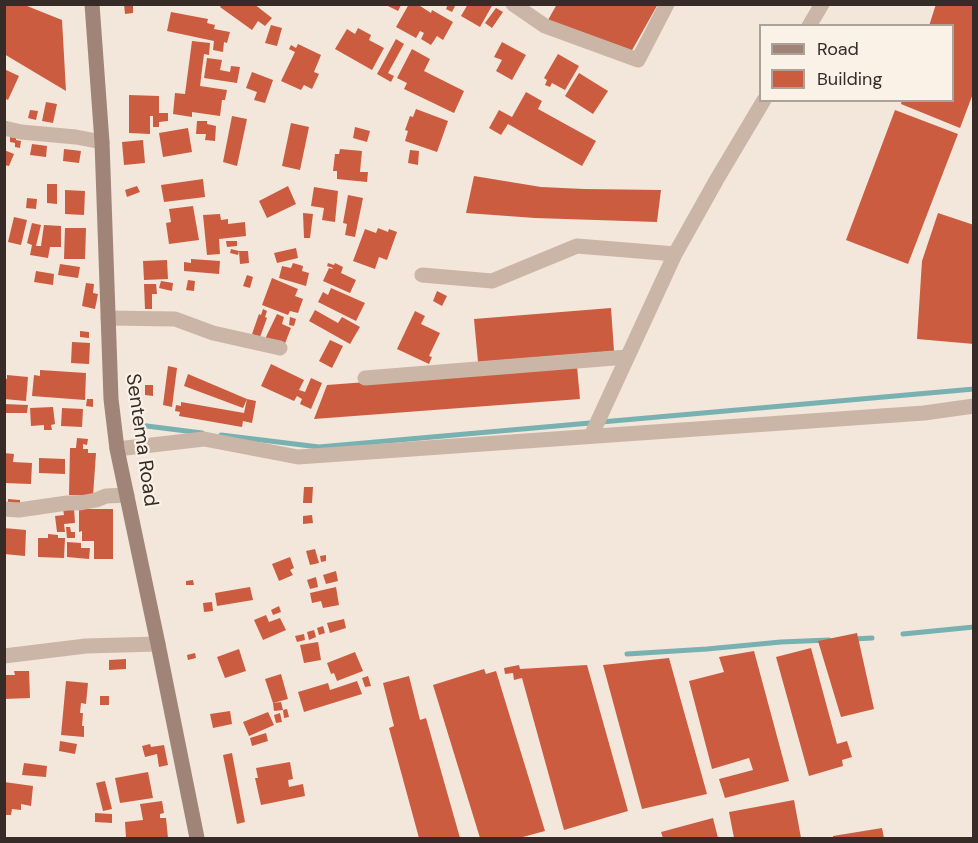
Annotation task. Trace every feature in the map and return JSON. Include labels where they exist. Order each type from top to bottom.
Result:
[{"type":"main road","name":"Sentema Road","points":[[92,4],[102,142],[111,399],[117,449],[159,644],[197,838]]},
{"type":"street","points":[[513,4],[545,26],[638,60],[667,4]]},
{"type":"street","points":[[810,24],[822,4]]},
{"type":"street","points":[[593,431],[675,254],[763,102]]},
{"type":"street","points":[[4,128],[102,142]]},
{"type":"street","points":[[422,275],[492,281],[577,246],[675,254]]},
{"type":"street","points":[[108,318],[176,319],[213,333],[280,348]]},
{"type":"street","points":[[365,378],[627,357]]},
{"type":"street","points":[[117,449],[204,439],[298,457],[593,431],[924,413],[974,406]]},
{"type":"street","points":[[4,509],[19,510],[80,503],[106,496],[127,495]]},
{"type":"street","points":[[4,656],[86,646],[159,644]]},
{"type":"building","points":[[4,4],[22,4],[62,20],[66,91],[4,54]]},
{"type":"building","points":[[124,4],[133,4],[133,13],[125,14]]},
{"type":"building","points":[[222,4],[254,4],[272,18],[265,26],[258,21],[252,30],[220,7]]},
{"type":"building","points":[[409,4],[417,4],[431,13],[432,10],[453,22],[443,40],[437,36],[431,45],[421,39],[424,33],[420,31],[416,38],[396,27]]},
{"type":"building","points":[[448,4],[455,6],[452,12],[446,9]]},
{"type":"building","points":[[468,4],[493,4],[480,27],[461,16]]},
{"type":"building","points":[[557,4],[658,4],[631,52],[548,20]]},
{"type":"building","points":[[936,4],[974,4],[974,91],[960,128],[901,104],[902,102],[954,102],[954,24],[930,24]]},
{"type":"building","points":[[386,5],[401,5],[398,11]]},
{"type":"building","points":[[496,8],[503,12],[492,28],[485,23]]},
{"type":"building","points":[[171,12],[208,19],[207,23],[215,25],[214,29],[230,32],[227,43],[224,42],[223,52],[213,50],[214,41],[167,31]]},
{"type":"building","points":[[271,25],[282,28],[277,46],[265,43]]},
{"type":"building","points":[[358,28],[371,35],[369,40],[384,48],[372,70],[335,49],[347,29],[355,34]]},
{"type":"building","points":[[396,39],[404,44],[388,73],[394,76],[391,82],[377,74]]},
{"type":"building","points":[[192,41],[210,43],[209,55],[204,54],[200,86],[227,90],[225,100],[222,100],[220,116],[192,112],[192,117],[173,114],[175,93],[185,94]]},
{"type":"building","points":[[502,42],[526,55],[512,80],[496,71],[502,60],[494,57]]},
{"type":"building","points":[[298,44],[321,55],[314,72],[319,74],[312,89],[304,85],[301,90],[281,81],[295,52],[289,49],[291,45],[296,48]]},
{"type":"building","points":[[412,49],[430,59],[424,71],[464,91],[454,113],[404,89],[407,83],[397,78]]},
{"type":"building","points":[[558,54],[579,66],[565,90],[552,83],[550,87],[545,85],[547,80],[544,78]]},
{"type":"building","points":[[207,58],[222,60],[220,70],[230,72],[231,66],[240,67],[237,83],[204,78]]},
{"type":"building","points":[[4,69],[19,76],[8,100],[4,98]]},
{"type":"building","points":[[252,72],[273,80],[265,103],[254,100],[257,92],[246,88]]},
{"type":"building","points":[[579,73],[608,91],[593,114],[565,96]]},
{"type":"building","points":[[526,92],[542,101],[538,109],[596,141],[582,166],[508,124],[501,135],[489,128],[499,110],[512,117]]},
{"type":"building","points":[[129,95],[159,96],[159,113],[168,113],[168,121],[159,122],[159,127],[153,127],[153,116],[150,116],[150,134],[129,133]]},
{"type":"building","points":[[46,102],[57,104],[53,123],[42,121]]},
{"type":"building","points":[[416,109],[448,121],[437,152],[405,141],[408,131],[405,130],[410,116],[413,117]]},
{"type":"building","points":[[30,110],[38,111],[36,120],[28,118]]},
{"type":"building","points":[[895,110],[958,134],[908,264],[846,240]]},
{"type":"building","points":[[232,116],[247,119],[237,166],[223,162]]},
{"type":"building","points":[[197,121],[207,121],[207,124],[216,126],[215,141],[205,140],[206,134],[196,134]]},
{"type":"building","points":[[291,123],[309,127],[300,170],[282,166]]},
{"type":"building","points":[[355,127],[370,131],[367,142],[353,138]]},
{"type":"building","points":[[188,128],[192,152],[163,157],[159,133]]},
{"type":"building","points":[[10,137],[21,141],[20,148],[10,142]]},
{"type":"building","points":[[143,140],[145,163],[124,165],[122,142]]},
{"type":"building","points":[[32,144],[47,146],[46,157],[30,155]]},
{"type":"building","points":[[64,149],[81,151],[79,163],[63,161]]},
{"type":"building","points":[[340,149],[362,151],[360,172],[368,172],[367,182],[337,179],[337,171],[333,171],[335,154],[339,154]]},
{"type":"building","points":[[4,150],[14,154],[9,166],[4,165]]},
{"type":"building","points":[[410,150],[419,151],[418,165],[408,163]]},
{"type":"building","points":[[474,176],[541,187],[661,190],[657,222],[466,213]]},
{"type":"building","points":[[203,179],[205,197],[164,202],[161,185]]},
{"type":"building","points":[[47,184],[57,184],[57,204],[47,203]]},
{"type":"building","points":[[137,186],[140,192],[127,197],[125,190]]},
{"type":"building","points":[[288,186],[296,204],[267,218],[259,201]]},
{"type":"building","points":[[314,187],[338,191],[335,222],[322,220],[324,208],[311,206]]},
{"type":"building","points":[[65,190],[85,191],[84,215],[65,214]]},
{"type":"building","points":[[348,195],[363,198],[355,237],[345,235],[347,224],[343,223]]},
{"type":"building","points":[[27,198],[37,199],[36,209],[26,208]]},
{"type":"building","points":[[193,206],[199,240],[169,244],[166,223],[171,222],[169,209]]},
{"type":"building","points":[[303,213],[313,214],[310,238],[304,238]]},
{"type":"building","points":[[938,213],[974,225],[974,344],[917,339],[922,261]]},
{"type":"building","points":[[220,214],[221,220],[228,219],[228,224],[245,222],[246,236],[219,239],[220,254],[207,255],[203,215]]},
{"type":"building","points":[[14,217],[27,220],[21,245],[8,242]]},
{"type":"building","points":[[32,223],[41,225],[36,246],[41,246],[44,225],[61,226],[61,247],[50,247],[48,258],[30,255],[32,245],[27,243]]},
{"type":"building","points":[[65,228],[86,228],[85,259],[64,259]]},
{"type":"building","points":[[378,228],[388,232],[389,229],[397,232],[387,260],[379,257],[375,269],[353,261],[365,229],[376,233]]},
{"type":"building","points":[[226,241],[237,241],[237,246],[227,247]]},
{"type":"building","points":[[296,248],[298,258],[277,263],[274,253]]},
{"type":"building","points":[[231,249],[239,251],[238,255],[230,253]]},
{"type":"building","points":[[239,251],[248,251],[249,263],[240,264]]},
{"type":"building","points":[[191,259],[220,261],[219,274],[184,271],[184,262],[191,263]]},
{"type":"building","points":[[167,260],[168,279],[144,280],[143,261]]},
{"type":"building","points":[[293,263],[303,266],[302,271],[309,273],[306,286],[279,278],[282,266],[291,268]]},
{"type":"building","points":[[328,263],[334,265],[335,263],[343,267],[341,273],[356,280],[350,293],[323,281],[329,268],[333,268],[327,266]]},
{"type":"building","points":[[60,264],[80,267],[78,278],[58,275]]},
{"type":"building","points":[[36,271],[54,274],[53,285],[34,282]]},
{"type":"building","points":[[247,275],[253,277],[250,288],[243,286]]},
{"type":"building","points":[[272,278],[298,289],[295,296],[303,299],[298,313],[290,311],[288,315],[262,305]]},
{"type":"building","points":[[188,280],[195,281],[194,291],[186,290]]},
{"type":"building","points":[[161,281],[173,283],[172,291],[159,288]]},
{"type":"building","points":[[86,283],[94,284],[93,293],[98,294],[95,309],[82,306]]},
{"type":"building","points":[[144,284],[156,284],[157,294],[152,294],[152,309],[145,309]]},
{"type":"building","points":[[331,288],[365,303],[356,321],[318,302],[323,292],[328,295]]},
{"type":"building","points":[[437,291],[447,296],[442,306],[433,301]]},
{"type":"building","points":[[611,308],[614,351],[478,362],[474,319]]},
{"type":"building","points":[[263,309],[267,311],[265,317],[267,318],[260,337],[252,334]]},
{"type":"building","points":[[315,310],[338,323],[342,317],[360,327],[350,344],[309,321]]},
{"type":"building","points":[[415,311],[425,316],[421,324],[440,333],[429,356],[432,357],[429,364],[397,349]]},
{"type":"building","points":[[277,314],[284,317],[282,324],[291,328],[284,346],[265,339]]},
{"type":"building","points":[[290,317],[296,319],[294,326],[289,325]]},
{"type":"building","points":[[80,331],[89,332],[89,338],[80,337]]},
{"type":"building","points":[[330,340],[343,346],[332,368],[319,361]]},
{"type":"building","points":[[72,342],[90,343],[89,364],[71,363]]},
{"type":"building","points":[[271,364],[304,380],[299,390],[305,392],[311,378],[322,383],[311,409],[300,404],[302,399],[297,396],[294,401],[261,386]]},
{"type":"building","points":[[168,366],[177,368],[172,407],[163,405]]},
{"type":"building","points":[[577,366],[580,399],[314,419],[327,385]]},
{"type":"building","points":[[40,370],[86,373],[85,400],[32,396],[34,375],[40,376]]},
{"type":"building","points":[[188,374],[247,399],[243,408],[184,386]]},
{"type":"building","points":[[7,375],[28,377],[26,401],[4,399],[4,379],[7,379]]},
{"type":"building","points":[[145,385],[153,385],[153,396],[145,395]]},
{"type":"building","points":[[87,399],[93,399],[93,407],[86,406]]},
{"type":"building","points":[[247,399],[256,401],[252,423],[243,421],[242,427],[179,416],[180,412],[175,411],[176,405],[181,406],[181,402],[244,413]]},
{"type":"building","points":[[4,404],[28,405],[27,413],[4,413]]},
{"type":"building","points":[[53,407],[55,424],[51,425],[52,430],[44,430],[44,425],[31,426],[30,408]]},
{"type":"building","points":[[62,408],[83,409],[82,427],[61,426]]},
{"type":"building","points":[[77,438],[88,439],[87,445],[83,444],[83,449],[88,449],[88,453],[96,453],[93,496],[69,495],[70,448],[76,448]]},
{"type":"building","points":[[4,453],[14,454],[13,462],[32,463],[31,484],[4,483]]},
{"type":"building","points":[[39,458],[65,459],[65,474],[39,473]]},
{"type":"building","points":[[304,487],[313,487],[312,503],[303,503]]},
{"type":"building","points":[[8,499],[20,500],[20,506],[8,505]]},
{"type":"building","points":[[74,508],[75,523],[64,524],[65,532],[57,532],[55,516],[64,515],[63,509]]},
{"type":"building","points":[[79,509],[113,509],[113,559],[94,559],[94,541],[82,541],[82,531],[79,532]]},
{"type":"building","points":[[312,515],[313,523],[303,524],[303,516]]},
{"type":"building","points":[[66,527],[70,527],[71,532],[75,532],[75,538],[67,538]]},
{"type":"building","points":[[4,528],[26,530],[25,556],[4,554]]},
{"type":"building","points":[[48,534],[65,538],[64,558],[38,557],[38,538],[48,538]]},
{"type":"building","points":[[67,542],[81,543],[81,548],[90,548],[89,559],[67,557]]},
{"type":"building","points":[[315,549],[319,563],[310,565],[306,551]]},
{"type":"building","points":[[326,555],[326,561],[321,562],[320,556]]},
{"type":"building","points":[[290,557],[294,568],[290,570],[293,575],[279,581],[272,564]]},
{"type":"building","points":[[336,571],[338,581],[326,584],[323,575]]},
{"type":"building","points":[[316,577],[318,587],[310,589],[307,580]]},
{"type":"building","points":[[193,580],[194,585],[186,585],[186,581]]},
{"type":"building","points":[[250,587],[253,600],[217,606],[215,593]]},
{"type":"building","points":[[336,587],[339,605],[323,608],[321,601],[312,603],[310,593]]},
{"type":"building","points":[[212,602],[213,611],[204,612],[203,603]]},
{"type":"building","points":[[279,606],[281,612],[273,615],[271,610]]},
{"type":"building","points":[[266,615],[269,622],[280,618],[286,630],[263,640],[254,620]]},
{"type":"building","points":[[344,619],[346,628],[330,633],[327,623]]},
{"type":"building","points":[[323,626],[325,633],[319,635],[317,628]]},
{"type":"building","points":[[314,630],[316,637],[309,640],[307,632]]},
{"type":"building","points":[[857,633],[874,709],[841,717],[818,641]]},
{"type":"building","points":[[304,634],[305,640],[297,642],[295,636]]},
{"type":"building","points":[[318,642],[321,660],[304,663],[300,645]]},
{"type":"building","points":[[811,648],[837,744],[847,741],[852,757],[842,760],[843,766],[809,776],[776,657]]},
{"type":"building","points":[[239,649],[246,671],[225,678],[217,657]]},
{"type":"building","points":[[754,651],[789,781],[725,798],[719,779],[753,770],[749,758],[712,769],[689,681],[724,672],[719,657]]},
{"type":"building","points":[[355,652],[363,671],[337,681],[334,673],[331,674],[327,663]]},
{"type":"building","points":[[195,653],[196,658],[188,660],[187,655]]},
{"type":"building","points":[[669,658],[707,794],[642,809],[603,665]]},
{"type":"building","points":[[126,659],[126,669],[109,670],[109,660]]},
{"type":"building","points":[[519,665],[520,669],[587,665],[628,811],[564,830],[522,678],[514,680],[513,673],[505,674],[504,668]]},
{"type":"building","points":[[484,669],[486,674],[496,671],[545,831],[519,838],[480,838],[433,685]]},
{"type":"building","points":[[14,671],[29,671],[30,698],[4,699],[4,675],[15,675]]},
{"type":"building","points":[[281,674],[288,699],[273,703],[265,679]]},
{"type":"building","points":[[368,676],[371,686],[365,687],[362,678]]},
{"type":"building","points":[[409,676],[420,720],[426,718],[460,838],[419,838],[389,728],[394,726],[383,683]]},
{"type":"building","points":[[66,681],[88,683],[86,704],[81,703],[80,713],[83,713],[84,737],[61,735]]},
{"type":"building","points":[[357,681],[362,694],[304,712],[298,692],[328,683],[330,690]]},
{"type":"building","points":[[100,696],[109,696],[109,705],[100,705]]},
{"type":"building","points":[[281,702],[283,710],[274,711],[273,703]]},
{"type":"building","points":[[287,709],[289,717],[284,718],[283,710]]},
{"type":"building","points":[[230,711],[232,724],[213,728],[210,714]]},
{"type":"building","points":[[268,712],[274,725],[249,736],[243,722]]},
{"type":"building","points":[[280,713],[282,722],[276,723],[274,715]]},
{"type":"building","points":[[266,733],[268,741],[252,746],[250,738]]},
{"type":"building","points":[[60,741],[77,744],[75,754],[59,751]]},
{"type":"building","points":[[150,744],[151,747],[164,745],[168,765],[159,767],[157,754],[145,757],[142,746]]},
{"type":"building","points":[[232,753],[245,822],[237,824],[223,755]]},
{"type":"building","points":[[290,762],[293,779],[288,780],[289,787],[303,784],[305,796],[261,805],[255,778],[258,778],[256,768]]},
{"type":"building","points":[[24,763],[47,766],[46,777],[22,775]]},
{"type":"building","points":[[148,772],[153,798],[120,803],[115,778]]},
{"type":"building","points":[[105,781],[112,809],[103,811],[96,783]]},
{"type":"building","points":[[4,782],[33,786],[31,806],[21,804],[21,810],[12,809],[11,815],[4,815]]},
{"type":"building","points":[[794,800],[801,838],[734,838],[729,812]]},
{"type":"building","points":[[162,801],[164,813],[160,814],[160,818],[166,818],[168,838],[126,838],[125,822],[143,820],[140,804]]},
{"type":"building","points":[[95,813],[112,814],[112,823],[95,822]]},
{"type":"building","points":[[713,818],[718,838],[663,838],[661,832]]},
{"type":"building","points":[[882,828],[884,838],[833,838],[833,836]]},
{"type":"waterway","points":[[221,435],[319,447],[974,389]]},
{"type":"waterway","points":[[139,425],[202,433]]},
{"type":"waterway","points":[[903,634],[974,627]]},
{"type":"waterway","points":[[853,639],[872,638]]},
{"type":"waterway","points":[[627,654],[829,640]]}]
